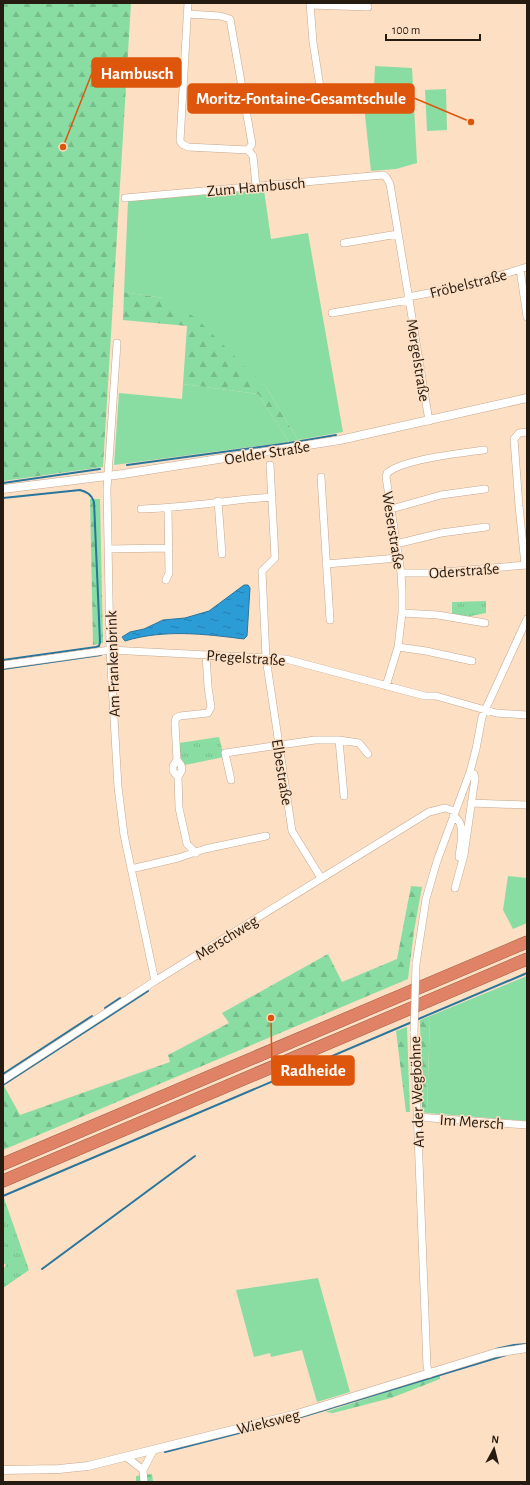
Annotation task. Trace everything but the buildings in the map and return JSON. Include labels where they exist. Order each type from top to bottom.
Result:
[{"type":"highway","points":[[3,1164],[527,942]]},
{"type":"highway","points":[[3,1181],[527,959]]},
{"type":"street","points":[[188,3],[180,136],[182,144],[188,147],[248,150],[253,156],[256,186]]},
{"type":"street","points":[[352,94],[324,93],[320,87],[310,4],[368,7]]},
{"type":"street","points":[[187,14],[220,16],[230,19],[252,144],[248,150]]},
{"type":"street","name":"Zum Hambusch","points":[[125,198],[383,175],[386,177]]},
{"type":"street","name":"Mergelstraße","points":[[386,177],[390,184],[429,421]]},
{"type":"street","points":[[344,243],[398,234]]},
{"type":"street","points":[[524,268],[527,317]]},
{"type":"street","name":"Fröbelstraße","points":[[408,298],[466,286],[524,268]]},
{"type":"street","name":"Mergelstraße","points":[[332,314],[408,298]]},
{"type":"street","name":"Am Frankenbrink","points":[[117,343],[107,489],[110,650],[118,787],[124,835],[155,981]]},
{"type":"street","name":"Oelder Straße","points":[[3,489],[108,476],[340,440],[527,398]]},
{"type":"street","points":[[526,565],[519,506],[514,439],[519,433],[527,432]]},
{"type":"street","name":"Weserstraße","points":[[386,686],[398,647],[402,612],[401,573],[386,477],[391,470],[406,464],[430,458],[484,450]]},
{"type":"street","name":"Elbestraße","points":[[270,465],[275,558],[262,571],[266,658],[292,831],[321,878]]},
{"type":"street","points":[[321,477],[330,620]]},
{"type":"street","points":[[391,509],[441,495],[485,489]]},
{"type":"street","points":[[141,509],[168,508],[218,501],[272,497]]},
{"type":"street","points":[[218,501],[222,554]]},
{"type":"street","points":[[166,580],[169,573],[168,508]]},
{"type":"street","points":[[396,544],[441,533],[486,527]]},
{"type":"street","points":[[108,549],[169,548]]},
{"type":"street","points":[[326,564],[398,558]]},
{"type":"street","name":"Oderstraße","points":[[401,573],[432,573],[526,565]]},
{"type":"street","points":[[402,612],[438,615],[485,623]]},
{"type":"street","name":"An der Wegböhne","points":[[429,1374],[427,1366],[414,1032],[416,964],[426,899],[437,861],[470,772],[484,710],[527,619]]},
{"type":"street","points":[[398,647],[426,651],[472,661]]},
{"type":"street","name":"Pregelstraße","points":[[3,665],[110,650],[286,659],[425,696],[436,696],[496,713],[527,714]]},
{"type":"street","points":[[196,852],[187,844],[179,808],[178,777],[182,770],[181,765],[177,760],[175,723],[176,718],[180,716],[208,713],[211,707],[206,654]]},
{"type":"street","points":[[231,780],[225,753],[315,740],[339,740],[359,743],[368,754]]},
{"type":"street","points":[[339,740],[344,796]]},
{"type":"street","name":"An der Wegböhne","points":[[456,888],[459,870],[464,855],[475,778],[474,774],[470,772]]},
{"type":"street","points":[[471,803],[527,805]]},
{"type":"street","name":"Merschweg","points":[[3,1080],[155,981],[429,812],[445,808],[454,813]]},
{"type":"street","name":"An der Wegböhne","points":[[454,813],[461,823],[459,870]]},
{"type":"street","points":[[131,869],[266,836]]},
{"type":"street","points":[[178,858],[187,844]]},
{"type":"street","name":"Im Mersch","points":[[417,1117],[527,1125]]},
{"type":"street","name":"Wieksweg","points":[[3,1470],[59,1469],[88,1466],[297,1414],[495,1353],[527,1348]]},
{"type":"street","points":[[144,1482],[143,1470],[152,1451]]},
{"type":"street","points":[[129,1456],[129,1459],[143,1470]]},
{"type":"green space","points":[[3,3],[131,3],[103,467],[3,481]]},
{"type":"green space","points":[[375,66],[412,68],[417,163],[396,169],[371,171],[364,106],[361,101],[359,86],[374,87]]},
{"type":"green space","points":[[446,89],[447,130],[427,131],[425,90]]},
{"type":"green space","points":[[264,190],[271,239],[308,233],[343,432],[298,440],[266,387],[163,298],[124,292],[128,201]]},
{"type":"green space","points":[[124,292],[163,298],[196,318],[266,387],[298,440],[289,442],[258,394],[183,384],[187,326],[123,320]]},
{"type":"green space","points":[[183,384],[258,394],[289,442],[114,465],[119,393],[182,399]]},
{"type":"green space","points":[[90,499],[100,499],[103,643],[93,645]]},
{"type":"green space","points":[[486,601],[486,613],[466,617],[452,615],[452,602]]},
{"type":"green space","points":[[219,737],[224,757],[185,765],[180,757],[179,743]]},
{"type":"green space","points":[[508,876],[527,878],[527,923],[513,929],[503,910]]},
{"type":"green space","points":[[411,886],[422,887],[414,931],[408,979],[3,1150],[3,1086],[20,1115],[170,1062],[168,1055],[229,1023],[222,1013],[328,954],[342,982],[397,959]]},
{"type":"green space","points":[[527,976],[527,1121],[427,1113],[430,1016]]},
{"type":"green space","points":[[430,1016],[427,1113],[422,1112],[420,1020]]},
{"type":"green space","points":[[407,1027],[410,1112],[406,1112],[396,1031]]},
{"type":"green space","points":[[4,1198],[29,1270],[3,1288],[3,1270],[6,1265],[3,1262]]},
{"type":"green space","points":[[318,1278],[350,1392],[317,1402],[302,1350],[271,1357],[270,1353],[254,1357],[236,1290]]},
{"type":"green space","points":[[440,1375],[440,1379],[391,1398],[333,1413],[325,1412]]},
{"type":"green space","points":[[152,1474],[153,1482],[136,1482],[136,1476]]},
{"type":"water","points":[[244,585],[248,585],[250,588],[247,636],[244,639],[184,634],[155,635],[125,641],[122,637],[130,632],[144,629],[163,620],[185,618],[209,611]]},
{"type":"waterway","points":[[127,465],[289,443],[336,435]]},
{"type":"waterway","points":[[3,483],[100,469]]},
{"type":"waterway","points":[[3,498],[80,490],[92,497],[94,502],[100,642],[99,646],[96,647],[3,660]]},
{"type":"waterway","points":[[3,669],[101,655]]},
{"type":"waterway","points":[[416,1020],[527,973]]},
{"type":"waterway","points":[[3,1085],[148,991]]},
{"type":"waterway","points":[[105,1008],[120,998]]},
{"type":"waterway","points":[[3,1074],[92,1016]]},
{"type":"waterway","points":[[3,1196],[412,1022]]},
{"type":"waterway","points":[[42,1269],[195,1156]]},
{"type":"waterway","points":[[496,1349],[527,1344]]},
{"type":"waterway","points":[[165,1452],[298,1418],[506,1355]]},
{"type":"place","name":"Moritz-Fontaine-Gesamtschule","points":[[471,122]]},
{"type":"place","name":"Hambusch","points":[[63,147]]},
{"type":"place","name":"Radheide","points":[[271,1018]]}]
